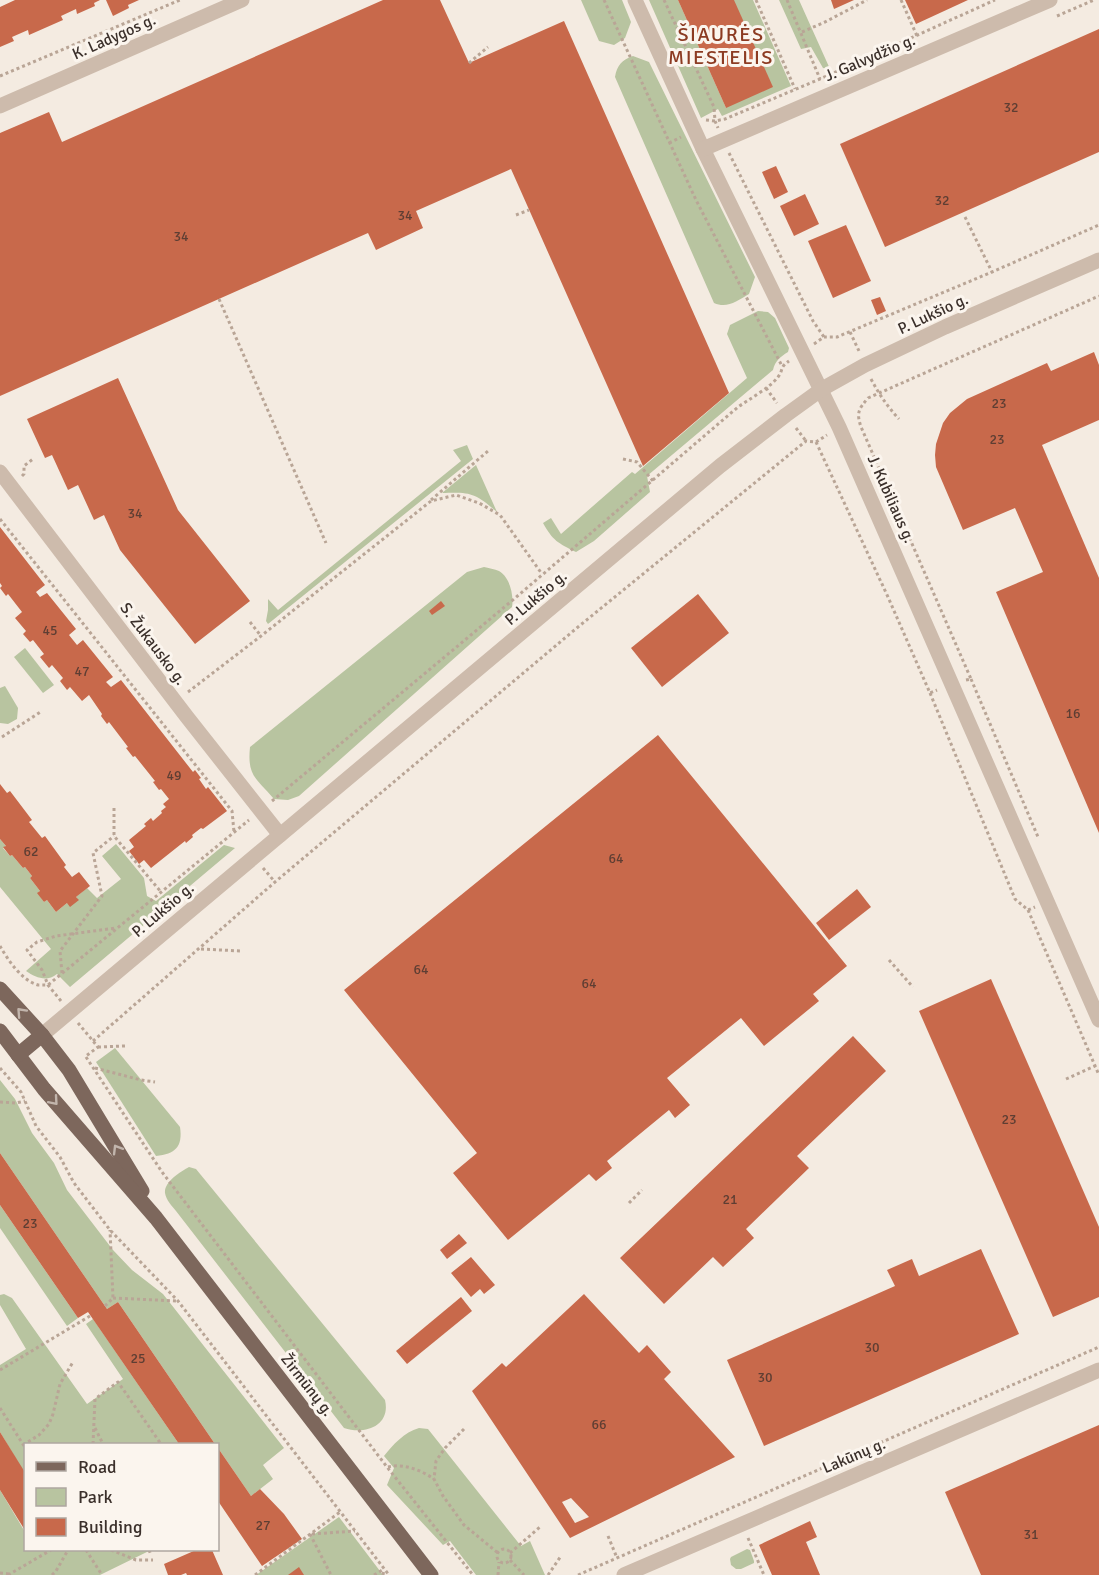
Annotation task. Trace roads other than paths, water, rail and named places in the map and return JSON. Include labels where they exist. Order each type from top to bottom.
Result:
[{"type":"main road","name":"Žirmūnų g.","points":[[0,989],[42,1035],[69,1070],[156,1218]]},
{"type":"main road","name":"Žirmūnų g.","points":[[0,1031],[44,1089],[156,1218],[431,1575]]},
{"type":"main road","points":[[18,1056],[42,1035]]},
{"type":"street","name":"K. Ladygos g.","points":[[0,106],[242,0]]},
{"type":"street","name":"J. Kubiliaus g.","points":[[635,0],[703,149],[822,389],[1099,1020]]},
{"type":"street","name":"J. Galvydžio g.","points":[[703,149],[1050,0]]},
{"type":"street","name":"P. Lukšio g.","points":[[42,1035],[720,466],[786,415],[822,389],[865,365],[1099,260]]},
{"type":"street","name":"S. Žukausko g.","points":[[0,472],[175,702],[280,835]]},
{"type":"street","name":"Lakūnų g.","points":[[624,1575],[1099,1370]]},
{"type":"district","name":"ŠIAURĖS MIESTELIS","points":[[721,46]]}]
